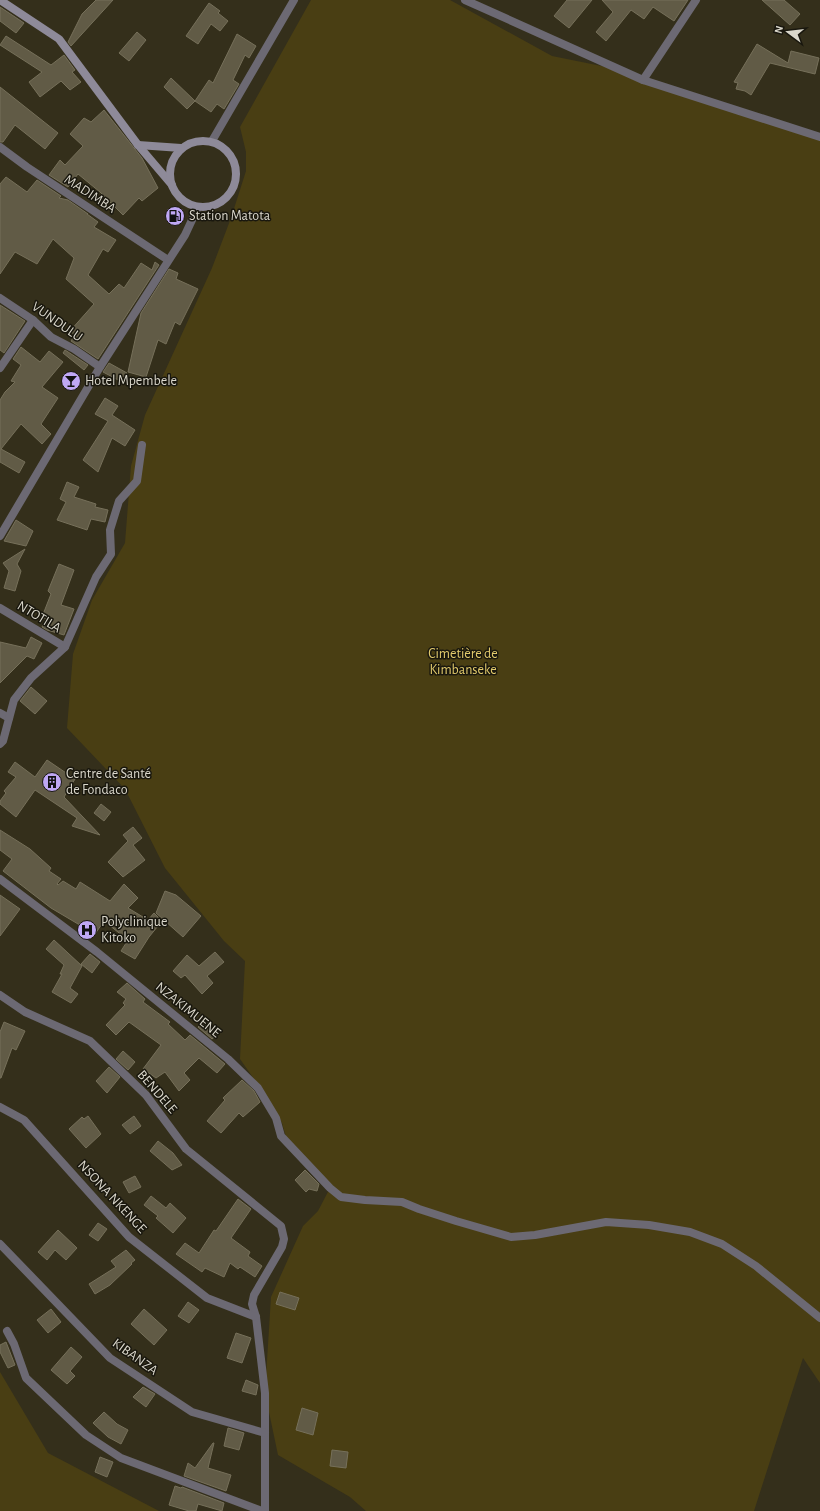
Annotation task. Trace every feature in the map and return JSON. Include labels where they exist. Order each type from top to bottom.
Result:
[{"type":"street","points":[[0,0],[59,40],[138,145],[172,185],[181,199],[198,207],[213,206],[227,197],[236,182],[236,165],[228,150],[212,141],[196,141],[182,148],[173,159],[170,172],[172,185]]},
{"type":"street","points":[[212,141],[294,0]]},
{"type":"street","points":[[465,0],[643,80],[820,137]]},
{"type":"street","points":[[643,80],[696,0]]},
{"type":"street","points":[[138,145],[182,148]]},
{"type":"street","name":"MADIMBA","points":[[0,147],[27,167],[168,260]]},
{"type":"street","points":[[0,536],[100,367],[185,235],[198,207]]},
{"type":"street","name":"VUNDULU","points":[[0,298],[33,320],[51,337],[74,349],[100,367]]},
{"type":"street","points":[[0,368],[33,320]]},
{"type":"street","points":[[0,744],[3,741],[14,700],[30,678],[65,647],[96,577],[110,554],[110,530],[119,502],[137,481],[142,445]]},
{"type":"street","name":"NTOTILA","points":[[0,608],[65,647]]},
{"type":"street","points":[[0,713],[9,718]]},
{"type":"street","name":"NZAKIMUENE","points":[[0,879],[96,952],[228,1058],[258,1088],[276,1118],[281,1136],[330,1188],[341,1197],[402,1202],[456,1221],[511,1237],[535,1235],[606,1222],[649,1225],[690,1232],[722,1244],[756,1266],[820,1318]]},
{"type":"street","name":"BENDELE","points":[[0,995],[25,1012],[90,1041],[146,1095],[186,1149],[281,1226],[284,1239],[282,1247],[254,1295],[252,1304],[256,1316]]},
{"type":"street","name":"NSONA NKENGE","points":[[0,1107],[24,1120],[129,1237],[207,1298],[256,1316]]},
{"type":"street","name":"KIBANZA","points":[[0,1244],[110,1358],[192,1412],[265,1432]]},
{"type":"street","points":[[256,1316],[265,1393],[265,1511]]},
{"type":"street","points":[[7,1331],[14,1344],[26,1378],[86,1435],[121,1458],[262,1511]]},
{"type":"green space","name":"Cimetière de Kimbanseke","points":[[311,0],[450,0],[552,56],[626,71],[820,137],[820,1383],[803,1358],[754,1511],[366,1511],[350,1497],[278,1455],[265,1393],[271,1297],[303,1226],[318,1211],[330,1188],[287,1140],[282,1123],[266,1096],[240,1059],[245,961],[224,941],[165,868],[125,789],[67,728],[73,654],[92,600],[125,543],[131,466],[145,415],[212,268],[231,218],[246,171],[246,152],[240,127]]},
{"type":"green space","points":[[0,1372],[48,1453],[159,1511],[0,1511]]},
{"type":"building","points":[[96,0],[113,0],[71,46],[68,42],[82,14]]},
{"type":"building","points":[[567,0],[592,0],[569,28],[554,16]]},
{"type":"building","points":[[602,0],[688,0],[674,21],[653,7],[644,19],[631,10],[606,41],[596,32],[613,12]]},
{"type":"building","points":[[762,0],[784,0],[800,14],[790,25]]},
{"type":"building","points":[[209,3],[220,11],[218,13],[228,21],[220,31],[211,24],[198,44],[186,36]]},
{"type":"building","points":[[0,7],[24,23],[16,33],[0,21]]},
{"type":"building","points":[[137,32],[146,40],[129,61],[119,53]]},
{"type":"building","points":[[237,34],[256,46],[249,58],[245,55],[233,80],[239,84],[224,109],[217,104],[211,112],[195,101],[209,80],[213,83]]},
{"type":"building","points":[[6,36],[51,65],[64,55],[75,70],[72,72],[81,82],[70,90],[61,81],[40,97],[29,82],[42,72],[0,45]]},
{"type":"building","points":[[757,44],[788,63],[791,51],[819,58],[815,74],[770,63],[751,95],[745,91],[736,89],[738,83],[734,82]]},
{"type":"building","points":[[171,78],[195,101],[187,109],[164,87]]},
{"type":"building","points":[[0,87],[58,133],[45,149],[15,125],[3,142],[0,142]]},
{"type":"building","points":[[104,110],[142,158],[158,188],[142,201],[139,198],[123,215],[100,192],[78,174],[68,187],[49,175],[60,160],[65,165],[83,146],[70,134],[84,118],[91,122]]},
{"type":"building","points":[[6,177],[27,192],[37,180],[61,196],[59,198],[68,200],[88,214],[98,222],[94,227],[116,240],[108,252],[103,249],[88,275],[109,294],[119,284],[124,288],[141,263],[152,270],[155,262],[159,265],[98,359],[71,341],[75,335],[70,331],[94,304],[66,279],[74,258],[53,239],[37,264],[15,252],[0,274],[0,184]]},
{"type":"building","points":[[169,269],[178,273],[176,279],[198,289],[180,325],[175,322],[166,344],[158,340],[146,377],[128,372],[141,313]]},
{"type":"building","points":[[0,305],[25,321],[4,353],[0,350]]},
{"type":"building","points":[[21,347],[40,362],[49,351],[63,362],[42,387],[58,398],[41,424],[51,434],[42,444],[21,424],[1,449],[25,462],[19,473],[0,462],[0,400],[5,392],[15,382],[11,381],[21,365],[13,359]]},
{"type":"building","points":[[65,350],[88,365],[84,370],[63,353]]},
{"type":"building","points":[[109,363],[127,373],[122,382],[103,372]]},
{"type":"building","points":[[105,398],[118,406],[112,415],[135,430],[125,446],[112,438],[98,472],[83,460],[108,421],[95,414]]},
{"type":"building","points":[[67,482],[79,487],[74,497],[96,504],[95,507],[108,510],[105,522],[91,519],[87,530],[57,520],[66,502],[60,499]]},
{"type":"building","points":[[16,520],[33,531],[26,546],[4,541]]},
{"type":"building","points":[[25,549],[17,564],[21,571],[15,591],[4,588],[9,571],[3,563]]},
{"type":"building","points":[[59,564],[74,570],[61,605],[74,609],[64,635],[42,627],[46,619],[42,617],[51,594],[48,591]]},
{"type":"building","points":[[31,637],[42,643],[34,659],[27,656],[0,683],[0,642],[26,648]]},
{"type":"building","points":[[31,687],[47,701],[35,714],[20,701]]},
{"type":"building","points":[[47,760],[75,779],[64,797],[100,835],[72,826],[77,818],[35,790],[16,817],[0,804],[0,801],[6,793],[4,791],[16,777],[8,772],[15,762],[35,777]]},
{"type":"building","points":[[101,804],[111,812],[104,821],[94,813]]},
{"type":"building","points":[[133,827],[142,838],[133,845],[145,860],[123,877],[108,862],[128,841],[123,835]]},
{"type":"building","points":[[0,830],[30,849],[51,868],[49,871],[61,879],[57,884],[58,885],[63,881],[76,889],[80,882],[110,901],[124,884],[138,898],[128,908],[148,920],[154,913],[162,921],[149,937],[135,959],[121,951],[128,940],[104,921],[95,934],[51,908],[3,871],[12,859],[0,850]]},
{"type":"building","points":[[165,891],[176,895],[201,916],[183,937],[156,913]]},
{"type":"building","points":[[0,895],[20,909],[0,936]]},
{"type":"building","points":[[54,940],[82,966],[70,988],[78,994],[71,1003],[52,992],[62,974],[60,974],[64,965],[46,949]]},
{"type":"building","points":[[215,952],[224,962],[207,976],[213,983],[202,994],[185,975],[181,978],[173,971],[187,955],[199,966]]},
{"type":"building","points":[[90,954],[100,962],[92,973],[81,964]]},
{"type":"building","points":[[127,983],[145,999],[143,1002],[170,1022],[168,1024],[185,1040],[190,1035],[225,1064],[217,1073],[199,1058],[184,1073],[190,1080],[179,1091],[165,1072],[156,1078],[143,1069],[161,1045],[129,1022],[116,1035],[106,1025],[125,1005],[123,1003],[126,999],[117,992]]},
{"type":"building","points":[[205,1020],[218,1034],[212,1039],[198,1027]]},
{"type":"building","points":[[4,1022],[25,1031],[16,1050],[12,1048],[0,1078],[0,1032]]},
{"type":"building","points":[[123,1051],[135,1062],[128,1070],[116,1059]]},
{"type":"building","points":[[109,1067],[120,1077],[107,1093],[96,1081]]},
{"type":"building","points":[[242,1080],[254,1091],[260,1102],[243,1117],[239,1113],[221,1133],[207,1121],[225,1100],[223,1098]]},
{"type":"building","points":[[88,1116],[101,1134],[86,1148],[69,1129],[82,1117],[84,1119]]},
{"type":"building","points":[[134,1116],[141,1126],[130,1134],[122,1125]]},
{"type":"building","points":[[158,1141],[173,1153],[182,1165],[172,1170],[150,1151]]},
{"type":"building","points":[[305,1170],[319,1184],[317,1191],[309,1189],[306,1192],[295,1180]]},
{"type":"building","points":[[135,1176],[141,1187],[129,1193],[123,1182]]},
{"type":"building","points":[[151,1196],[166,1208],[170,1203],[186,1218],[173,1233],[156,1218],[158,1216],[144,1205]]},
{"type":"building","points":[[238,1199],[251,1209],[231,1238],[250,1252],[248,1256],[262,1266],[255,1277],[240,1267],[238,1269],[230,1263],[224,1277],[205,1268],[202,1272],[176,1254],[185,1243],[199,1253],[214,1230],[216,1231]]},
{"type":"building","points":[[98,1223],[107,1229],[98,1241],[89,1235]]},
{"type":"building","points":[[58,1230],[77,1248],[66,1260],[55,1250],[47,1260],[38,1252]]},
{"type":"building","points":[[126,1250],[135,1260],[110,1285],[95,1294],[89,1284],[116,1267],[111,1261]]},
{"type":"building","points":[[280,1292],[299,1298],[295,1310],[276,1304]]},
{"type":"building","points":[[188,1302],[199,1310],[189,1323],[178,1316]]},
{"type":"building","points":[[51,1309],[61,1322],[48,1333],[37,1320]]},
{"type":"building","points":[[144,1309],[167,1330],[154,1345],[131,1324]]},
{"type":"building","points":[[236,1333],[251,1338],[242,1363],[227,1358]]},
{"type":"building","points":[[6,1342],[15,1365],[8,1368],[0,1352],[0,1345]]},
{"type":"building","points":[[71,1347],[82,1357],[70,1371],[75,1376],[67,1384],[51,1370]]},
{"type":"building","points":[[246,1380],[258,1385],[256,1395],[242,1391]]},
{"type":"building","points":[[143,1387],[155,1394],[146,1407],[133,1397]]},
{"type":"building","points":[[302,1408],[318,1413],[313,1435],[296,1430]]},
{"type":"building","points":[[104,1412],[117,1424],[128,1430],[121,1444],[108,1437],[93,1423]]},
{"type":"building","points":[[228,1428],[244,1433],[239,1450],[224,1446]]},
{"type":"building","points":[[213,1443],[208,1468],[231,1475],[226,1491],[184,1476],[188,1463],[195,1468]]},
{"type":"building","points":[[332,1450],[348,1452],[346,1468],[330,1466]]},
{"type":"building","points":[[100,1457],[113,1462],[107,1477],[95,1472]]},
{"type":"building","points":[[175,1486],[182,1487],[224,1503],[222,1511],[198,1504],[196,1511],[189,1511],[169,1505]]},
{"type":"place","name":"Station Matota","points":[[175,216]]},
{"type":"place","name":"Hotel Mpembele","points":[[71,381]]},
{"type":"place","name":"Centre de Santé de Fondaco","points":[[52,782]]},
{"type":"place","name":"Polyclinique Kitoko","points":[[87,930]]}]
